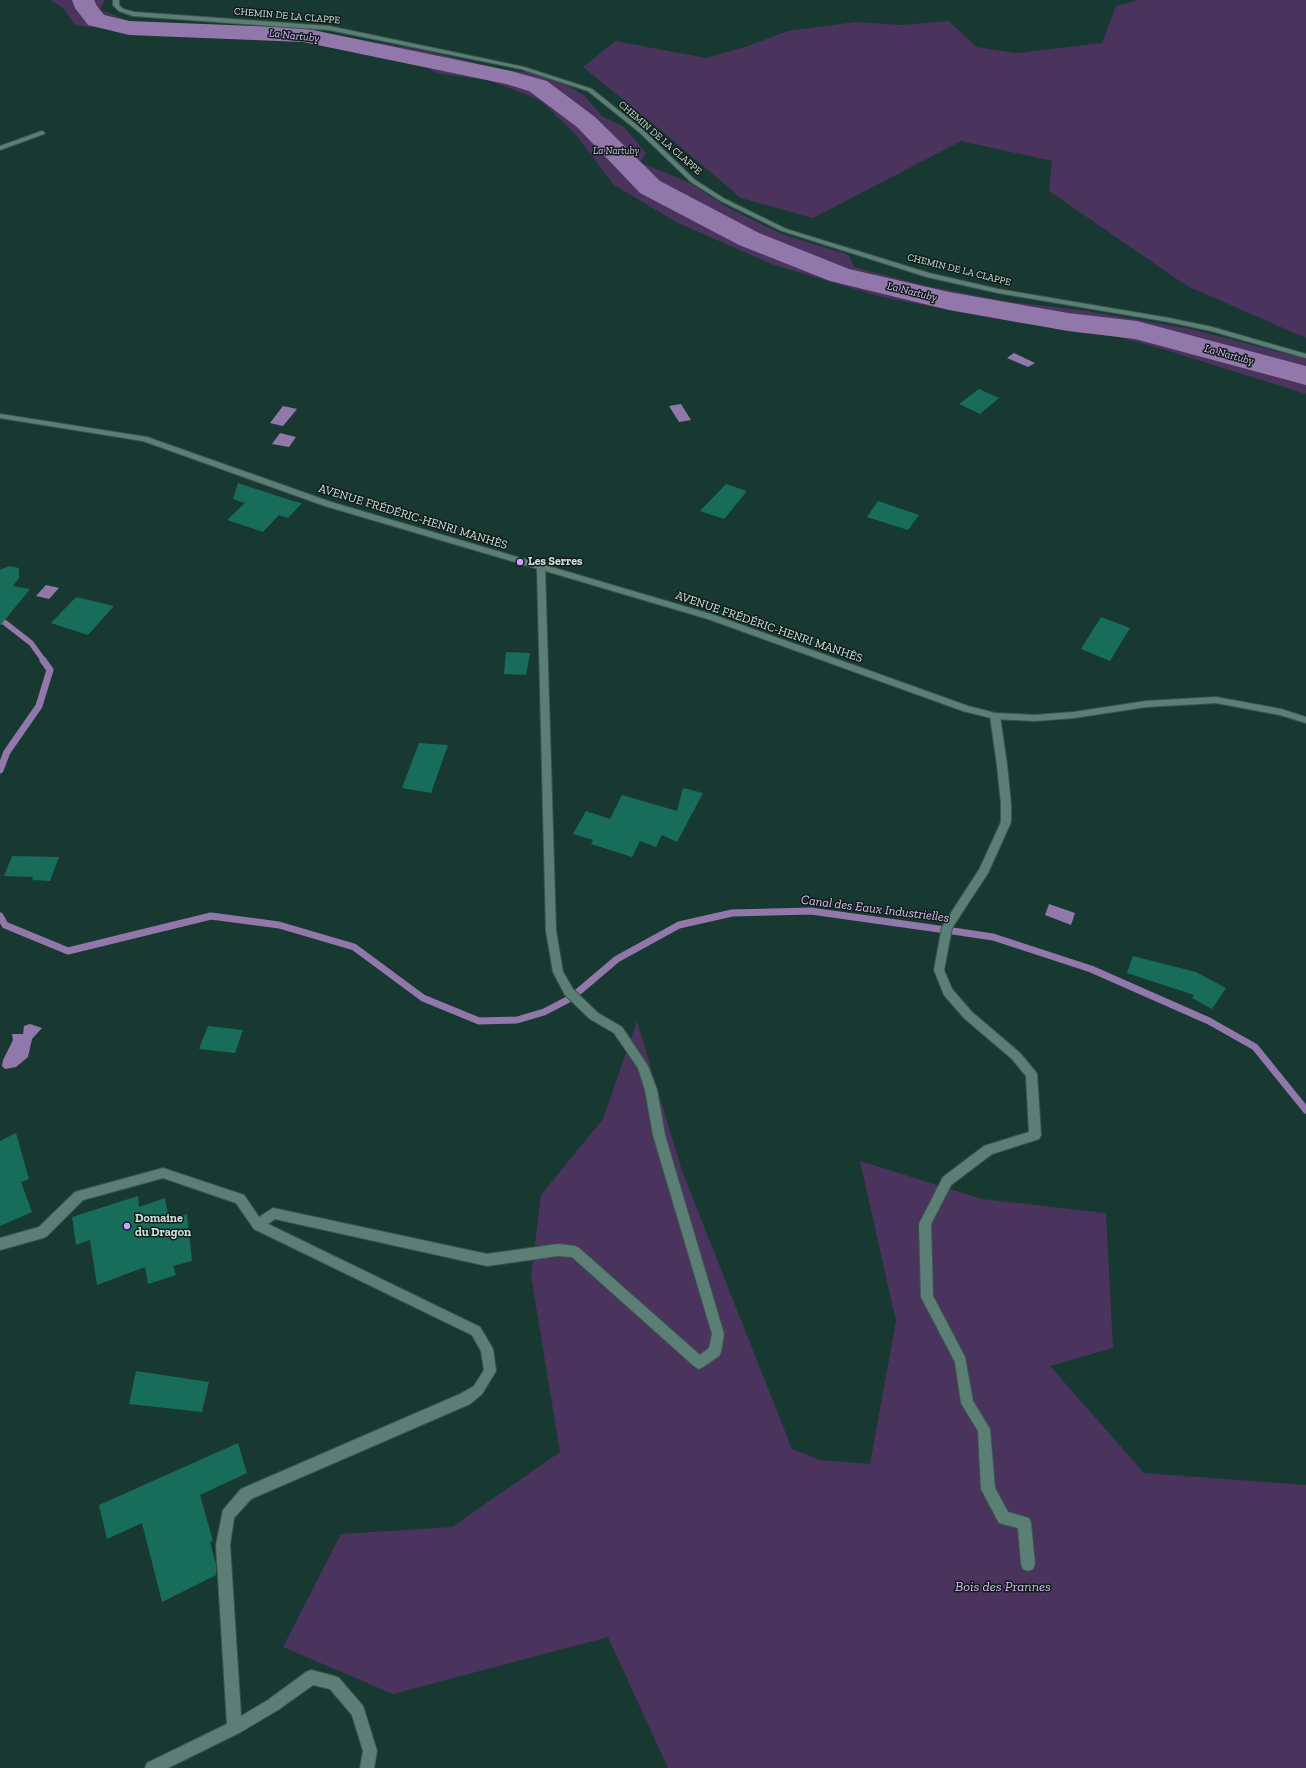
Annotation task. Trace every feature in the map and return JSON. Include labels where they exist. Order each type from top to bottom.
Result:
[{"type":"street","name":"CHEMIN DE LA CLAPPE","points":[[116,0],[116,5],[121,10],[132,14],[329,28],[522,68],[590,90],[641,132],[693,181],[723,200],[784,230],[927,275],[998,291],[1204,327],[1306,356]]},
{"type":"street","points":[[0,148],[42,133]]},
{"type":"street","name":"AVENUE FRÉDÉRIC-HENRI MANHÈS","points":[[0,416],[144,440],[328,504],[711,617],[966,709],[995,716],[1036,718],[1074,715],[1146,704],[1216,700],[1280,712],[1306,720]]},
{"type":"street","points":[[258,1225],[273,1213],[487,1260],[558,1250],[575,1252],[699,1363],[715,1352],[718,1334],[662,1143],[651,1090],[643,1066],[618,1030],[594,1016],[569,992],[558,972],[551,931],[541,568]]},
{"type":"street","points":[[995,716],[1002,765],[1006,804],[1006,822],[984,870],[947,927],[939,970],[948,992],[968,1015],[1016,1056],[1031,1074],[1035,1135],[988,1150],[947,1181],[925,1224],[927,1297],[961,1361],[967,1403],[984,1429],[988,1489],[1004,1518],[1024,1523],[1028,1564]]},
{"type":"street","points":[[0,1244],[42,1232],[79,1196],[163,1173],[240,1199],[258,1225],[476,1331],[487,1349],[490,1371],[478,1390],[465,1399],[246,1494],[228,1515],[223,1545],[234,1728]]},
{"type":"street","points":[[152,1768],[234,1728],[273,1705],[312,1677],[334,1683],[358,1711],[370,1751],[367,1768]]},
{"type":"green space","name":"La Nartuby","points":[[50,0],[105,0],[100,10],[133,22],[306,30],[426,51],[506,70],[533,73],[559,81],[584,95],[602,116],[624,127],[646,153],[640,162],[692,184],[725,206],[782,234],[849,255],[854,267],[926,286],[1010,302],[1081,310],[1191,329],[1306,359],[1306,394],[1166,350],[1112,335],[1019,323],[882,297],[774,265],[676,222],[614,185],[576,135],[541,101],[487,80],[436,73],[428,68],[297,40],[146,34],[75,25],[63,8]]},
{"type":"green space","points":[[1139,0],[1306,0],[1306,338],[1187,286],[1049,191],[1052,161],[961,141],[813,218],[741,198],[583,67],[615,41],[706,58],[748,46],[788,31],[856,22],[901,25],[949,21],[976,47],[1017,53],[1102,43],[1116,6]]},
{"type":"green space","name":"Bois des Prannes","points":[[637,1021],[682,1171],[792,1449],[820,1460],[870,1464],[896,1321],[860,1161],[982,1199],[1106,1213],[1113,1348],[1050,1366],[1144,1473],[1306,1485],[1306,1768],[668,1768],[608,1637],[393,1694],[283,1647],[341,1534],[452,1527],[560,1452],[531,1276],[541,1195],[603,1119]]},
{"type":"shaded area","points":[[1014,353],[1035,363],[1028,367],[1007,358]]},
{"type":"shaded area","points":[[681,404],[691,420],[679,422],[669,406]]},
{"type":"shaded area","points":[[283,406],[297,409],[283,426],[270,423]]},
{"type":"shaded area","points":[[280,433],[296,437],[289,447],[272,444]]},
{"type":"shaded area","points":[[46,585],[59,588],[49,599],[36,596]]},
{"type":"shaded area","points":[[1049,904],[1075,913],[1071,925],[1045,915]]},
{"type":"shaded area","points":[[30,1024],[42,1028],[32,1039],[28,1057],[16,1067],[5,1069],[2,1066],[3,1060],[13,1040],[12,1034],[23,1034],[24,1026]]},
{"type":"building","points":[[979,389],[999,398],[980,414],[959,404]]},
{"type":"building","points":[[238,483],[302,503],[288,518],[279,515],[263,532],[227,520],[245,503],[233,499]]},
{"type":"building","points":[[726,484],[747,491],[724,519],[700,511]]},
{"type":"building","points":[[878,501],[919,515],[908,530],[867,517]]},
{"type":"building","points":[[9,566],[19,568],[19,578],[13,586],[30,589],[0,626],[0,570]]},
{"type":"building","points":[[76,597],[114,606],[88,635],[51,623]]},
{"type":"building","points":[[1101,617],[1130,628],[1110,661],[1081,649]]},
{"type":"building","points":[[506,652],[530,653],[526,675],[504,674]]},
{"type":"building","points":[[419,743],[448,745],[431,793],[402,788]]},
{"type":"building","points":[[683,788],[703,793],[677,842],[662,835],[656,847],[640,841],[632,857],[591,844],[593,840],[573,834],[586,811],[610,819],[622,795],[677,811]]},
{"type":"building","points":[[12,856],[59,857],[50,881],[32,880],[33,877],[4,876]]},
{"type":"building","points":[[1133,956],[1196,972],[1226,988],[1212,1009],[1192,998],[1194,995],[1127,973]]},
{"type":"building","points":[[208,1026],[243,1030],[235,1053],[199,1049]]},
{"type":"building","points":[[16,1133],[29,1179],[21,1182],[32,1212],[0,1226],[0,1141]]},
{"type":"building","points":[[138,1196],[139,1207],[165,1198],[169,1220],[187,1214],[192,1261],[173,1266],[176,1275],[148,1284],[145,1267],[97,1285],[90,1240],[76,1245],[72,1217]]},
{"type":"building","points":[[136,1371],[209,1382],[202,1412],[129,1404]]},
{"type":"building","points":[[238,1443],[247,1473],[200,1495],[213,1541],[210,1542],[216,1564],[216,1575],[162,1602],[142,1523],[107,1539],[99,1505]]},
{"type":"waterway","name":"La Nartuby","points":[[83,0],[86,8],[96,20],[129,28],[303,35],[511,78],[538,86],[586,122],[650,187],[749,239],[840,275],[949,301],[1068,322],[1137,330],[1306,376]]},
{"type":"waterway","name":"Canal des Eaux Industrielles","points":[[0,621],[4,622],[31,643],[44,661]]},
{"type":"waterway","name":"Canal des Eaux Industrielles","points":[[0,770],[7,752],[39,706],[50,670],[43,660]]},
{"type":"waterway","name":"Canal des Eaux Industrielles","points":[[0,916],[5,925],[68,951],[211,916],[279,925],[354,947],[423,998],[479,1021],[517,1020],[544,1012],[571,998],[617,959],[679,925],[732,913],[811,911],[946,930],[993,937],[1091,969],[1209,1021],[1255,1047],[1306,1110]]},
{"type":"place","name":"Les Serres","points":[[520,562]]},
{"type":"place","name":"Domaine du Dragon","points":[[127,1226]]}]
